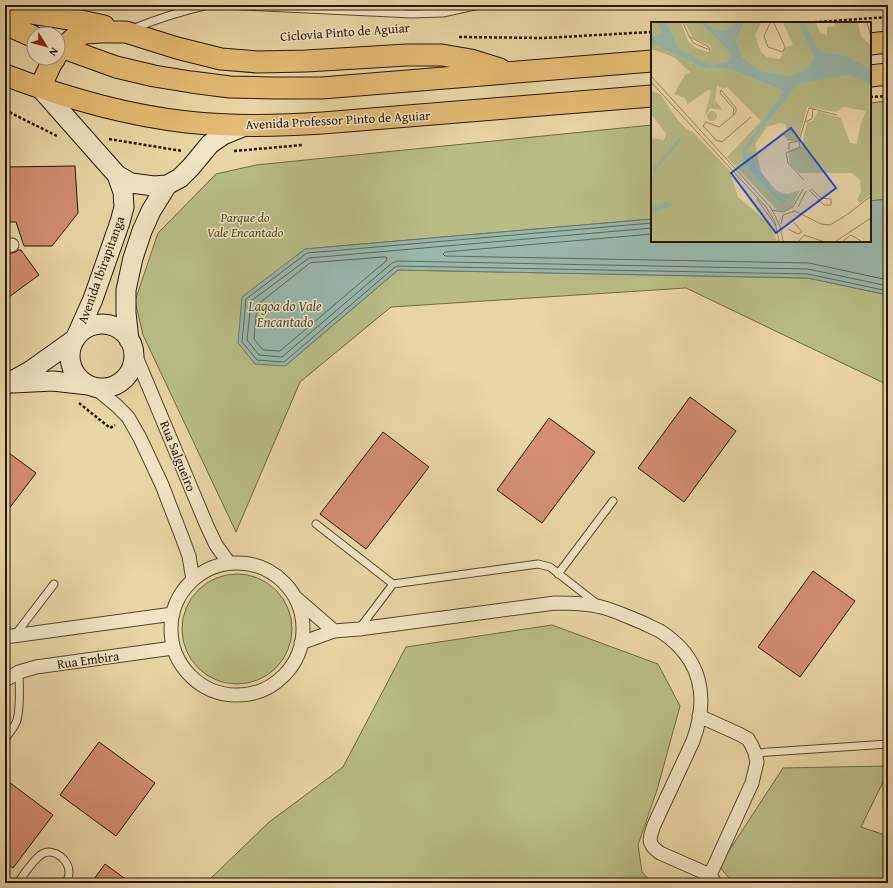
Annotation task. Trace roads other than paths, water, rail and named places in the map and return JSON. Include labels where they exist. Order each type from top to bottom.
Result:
[{"type":"main road","points":[[5,9],[81,21],[221,59],[258,62],[306,61],[407,55],[442,55],[471,60],[512,72]]},
{"type":"main road","points":[[5,24],[26,33]]},
{"type":"main road","points":[[66,44],[72,39],[84,33],[126,32]]},
{"type":"main road","points":[[871,44],[888,42]]},
{"type":"main road","points":[[66,53],[154,76],[230,87],[273,88],[322,88],[651,62]]},
{"type":"main road","points":[[40,88],[49,66]]},
{"type":"main road","points":[[871,76],[888,74]]},
{"type":"main road","name":"Avenida Professor Pinto de Aguiar","points":[[5,75],[40,88],[105,108],[187,122],[245,126],[280,126],[323,123],[651,96]]},
{"type":"main road","name":"Avenida Ibirapitanga","points":[[7,384],[30,371],[75,338],[93,299],[124,207],[123,192],[117,174],[40,88]]},
{"type":"main road","name":"Avenida Ibirapitanga","points":[[131,344],[126,313],[126,290],[133,258],[142,230],[151,211],[167,185],[180,178],[210,144],[223,135],[245,126]]},
{"type":"main road","points":[[117,174],[131,183],[154,186],[167,185]]},
{"type":"main road","points":[[108,324],[124,333],[131,344],[133,358],[130,369],[124,378],[115,385],[104,388],[91,386],[81,380],[71,365],[71,347],[75,338],[90,326],[108,324]]},
{"type":"main road","name":"Avenida Ibirapitanga","points":[[7,384],[53,381],[91,386]]},
{"type":"street","name":"Rua Salgueiro","points":[[131,344],[207,526],[216,545],[229,563]]},
{"type":"street","name":"Rua Salgueiro","points":[[91,386],[117,406],[128,417],[140,438],[162,485],[182,537],[189,556],[193,580]]},
{"type":"street","points":[[229,563],[249,564],[268,570],[284,582],[295,598],[302,616],[302,636],[297,655],[287,671],[273,684],[256,692],[237,695],[218,692],[201,685],[186,672],[176,656],[171,635],[174,607],[182,592],[204,571],[229,563]]},
{"type":"street","points":[[295,598],[334,631]]},
{"type":"street","points":[[300,643],[334,631],[555,603],[580,603],[601,607],[660,631],[676,644],[690,659],[697,674],[701,691],[697,729],[693,741],[654,825],[650,835],[650,842],[653,848],[660,853],[712,879],[752,782],[757,762],[755,753],[748,740],[739,734],[699,716]]},
{"type":"street","points":[[8,635],[173,614]]},
{"type":"street","name":"Rua Embira","points":[[5,680],[19,672],[36,667],[173,648]]},
{"type":"lane","points":[[126,32],[147,23],[208,5]]},
{"type":"lane","points":[[225,5],[412,14],[443,13],[479,5]]},
{"type":"lane","points":[[558,574],[613,501]]},
{"type":"lane","points":[[316,524],[393,584]]},
{"type":"lane","points":[[359,629],[393,584],[538,564],[550,568],[601,607]]},
{"type":"lane","points":[[8,635],[54,584]]},
{"type":"lane","points":[[5,739],[10,733],[16,720],[19,705],[19,672]]},
{"type":"lane","points":[[755,753],[888,744]]},
{"type":"lane","points":[[18,883],[42,854],[52,852],[61,856],[68,864],[70,875],[66,883]]},
{"type":"water","name":"Lagoa do Vale Encantado","points":[[888,199],[888,295],[808,278],[398,270],[285,366],[255,364],[238,343],[242,297],[305,249],[651,219],[651,242],[871,242],[871,201]]},
{"type":"park label","name":"Parque do Vale Encantado","points":[[245,224]]}]
